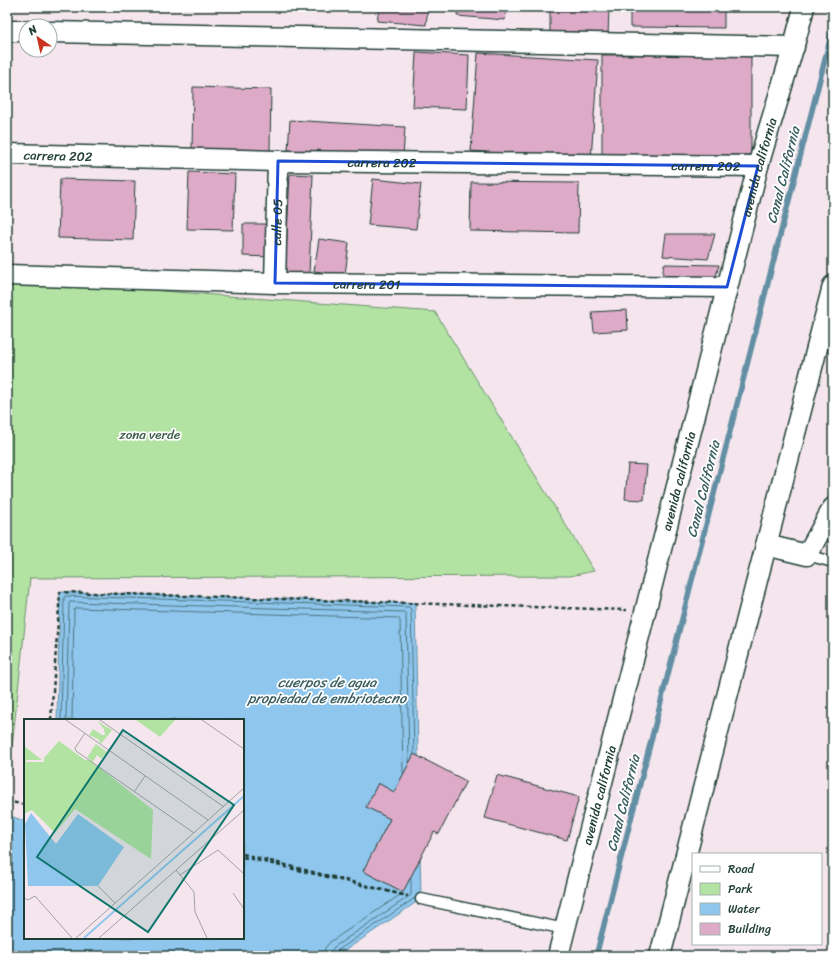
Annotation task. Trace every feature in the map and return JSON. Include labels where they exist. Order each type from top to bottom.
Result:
[{"type":"street","name":"avenida california","points":[[558,956],[758,166],[771,118],[794,47],[804,7]]},
{"type":"street","points":[[7,31],[18,31]]},
{"type":"street","points":[[58,32],[794,47]]},
{"type":"street","name":"carrera 202","points":[[7,154],[278,160],[758,166]]},
{"type":"street","name":"calle 05","points":[[275,283],[278,160]]},
{"type":"street","name":"carrera 201","points":[[7,276],[275,283],[727,287]]},
{"type":"street","points":[[660,956],[833,286]]},
{"type":"street","points":[[766,545],[807,555],[833,508]]},
{"type":"lane","points":[[807,555],[833,562]]},
{"type":"lane","points":[[420,899],[565,929]]},
{"type":"path","points":[[51,719],[60,592],[645,611]]},
{"type":"path","points":[[7,800],[24,805]]},
{"type":"path","points":[[244,856],[420,899]]},
{"type":"highlighted area","points":[[278,161],[758,166],[727,287],[275,283]]},
{"type":"green space","name":"zona verde","points":[[7,279],[435,312],[594,571],[570,576],[30,578],[9,775],[7,774]]},
{"type":"water","name":"cuerpos de agua propiedad de embriotecno","points":[[60,592],[415,603],[421,899],[337,956],[7,956],[7,815],[24,821],[24,939],[244,939],[244,719],[57,719]]},
{"type":"building","points":[[379,7],[428,7],[426,25],[377,21]]},
{"type":"building","points":[[458,7],[507,7],[505,20],[457,16]]},
{"type":"building","points":[[550,7],[609,7],[608,37],[550,36]]},
{"type":"building","points":[[630,7],[724,7],[724,28],[630,27]]},
{"type":"building","points":[[416,52],[469,55],[467,109],[413,107]]},
{"type":"building","points":[[478,53],[598,60],[591,159],[471,151]]},
{"type":"building","points":[[751,54],[751,155],[602,156],[602,55]]},
{"type":"building","points":[[193,87],[271,89],[270,152],[192,151]]},
{"type":"building","points":[[290,120],[405,127],[403,158],[288,150]]},
{"type":"building","points":[[189,172],[235,174],[233,230],[187,229]]},
{"type":"building","points":[[290,174],[313,175],[309,275],[285,274]]},
{"type":"building","points":[[60,179],[135,181],[133,240],[58,238]]},
{"type":"building","points":[[373,179],[421,184],[416,229],[368,225]]},
{"type":"building","points":[[471,182],[579,183],[578,233],[470,231]]},
{"type":"building","points":[[243,224],[270,224],[270,257],[243,256]]},
{"type":"building","points":[[666,234],[715,234],[708,259],[663,256]]},
{"type":"building","points":[[319,239],[349,243],[345,275],[314,271]]},
{"type":"building","points":[[664,264],[719,265],[713,287],[661,286]]},
{"type":"building","points":[[627,310],[628,330],[594,332],[592,312]]},
{"type":"building","points":[[628,464],[647,465],[644,500],[625,499]]},
{"type":"building","points":[[414,754],[466,781],[439,834],[434,832],[403,892],[363,871],[390,819],[366,807],[378,783],[394,792]]},
{"type":"building","points":[[497,775],[579,797],[567,840],[485,818]]},
{"type":"waterway","name":"Canal California","points":[[596,956],[833,28]]}]
